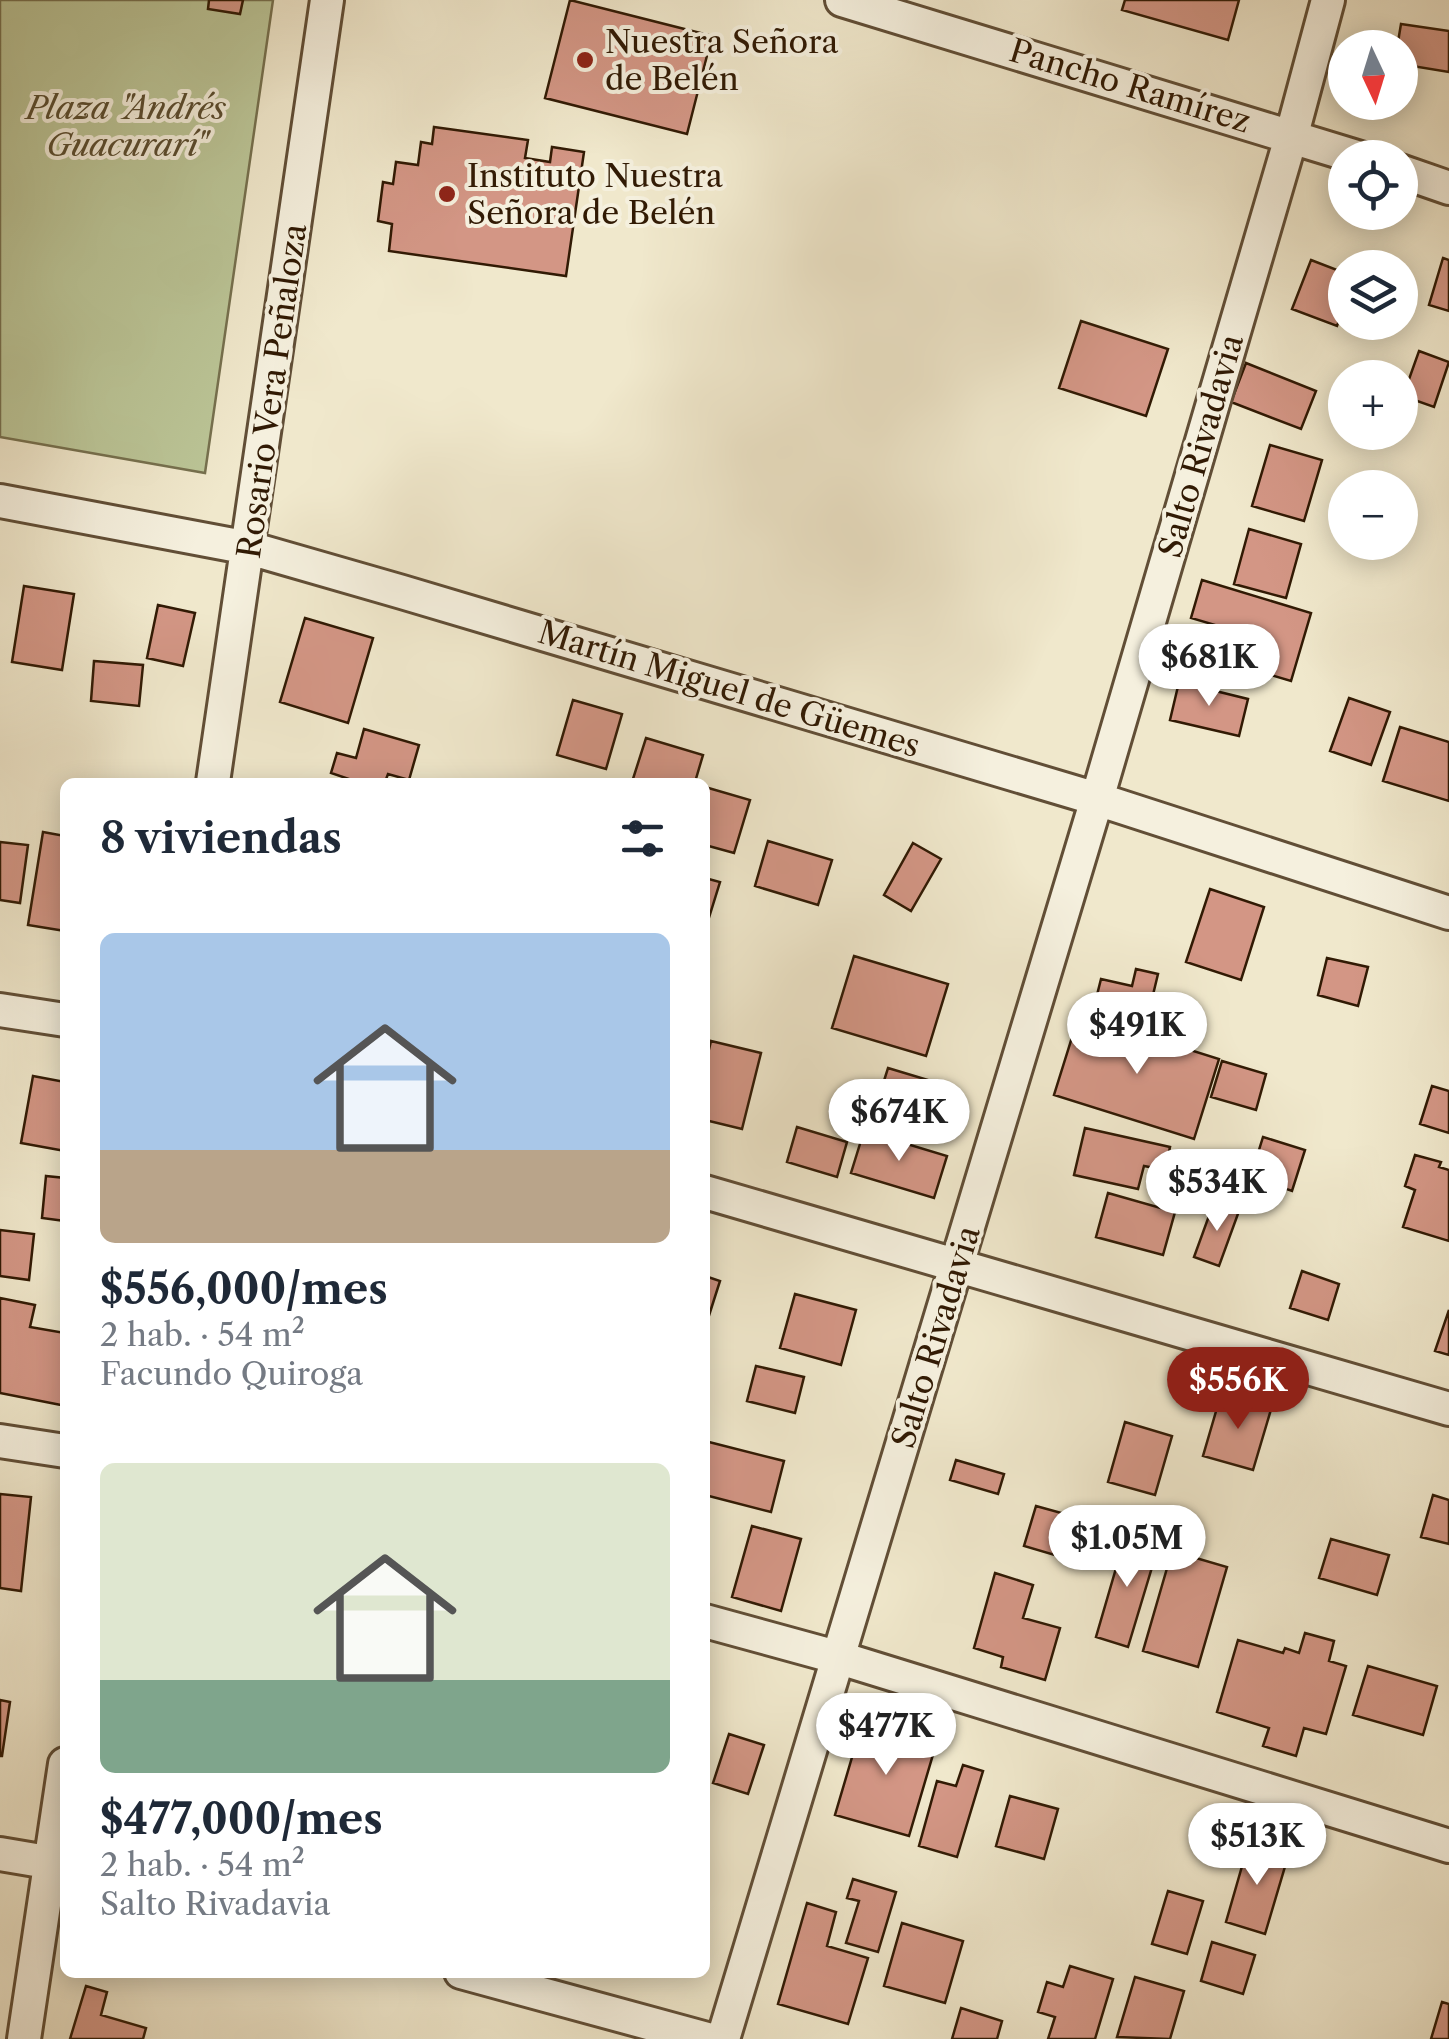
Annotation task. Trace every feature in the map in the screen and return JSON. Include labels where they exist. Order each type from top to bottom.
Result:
[{"type":"street","name":"Rosario Vera Peñaloza","points":[[214,778],[328,0]]},
{"type":"street","name":"Pancho Ramírez","points":[[842,0],[1328,147]]},
{"type":"street","name":"Salto Rivadavia","points":[[723,2039],[1097,799],[1328,0]]},
{"type":"street","points":[[1418,177],[1449,188]]},
{"type":"street","name":"Martín Miguel de Güemes","points":[[0,501],[250,548],[1097,799],[1449,913]]},
{"type":"street","points":[[0,1010],[60,1019]]},
{"type":"street","points":[[710,1193],[1449,1409]]},
{"type":"street","points":[[0,1441],[60,1450]]},
{"type":"street","points":[[710,1622],[840,1658],[1449,1846]]},
{"type":"street","points":[[24,2039],[58,1864],[60,1835]]},
{"type":"street","points":[[0,1854],[58,1864]]},
{"type":"street","points":[[483,1978],[707,2039]]},
{"type":"green space","name":"Plaza \"Andrés Guacurarí\"","points":[[0,0],[273,0],[205,473],[0,437]]},
{"type":"building","points":[[209,0],[243,0],[240,14],[208,9]]},
{"type":"building","points":[[570,0],[712,36],[687,134],[545,98]]},
{"type":"building","points":[[1125,0],[1239,0],[1228,40],[1122,10]]},
{"type":"building","points":[[1401,24],[1449,31],[1449,72],[1418,67],[1418,30],[1400,30]]},
{"type":"building","points":[[434,127],[528,140],[525,158],[550,162],[552,147],[584,152],[566,276],[389,251],[392,224],[378,221],[383,182],[393,184],[396,162],[418,165],[421,142],[432,144]]},
{"type":"building","points":[[1443,258],[1449,260],[1449,311],[1429,305]]},
{"type":"building","points":[[1311,260],[1328,266],[1328,323],[1292,309]]},
{"type":"building","points":[[1081,321],[1168,349],[1146,416],[1059,388]]},
{"type":"building","points":[[1419,351],[1449,362],[1434,407],[1418,401],[1416,360]]},
{"type":"building","points":[[1246,363],[1316,391],[1301,429],[1231,402]]},
{"type":"building","points":[[1270,445],[1322,460],[1304,521],[1252,506]]},
{"type":"building","points":[[1249,529],[1301,544],[1286,598],[1234,584]]},
{"type":"building","points":[[1202,580],[1311,613],[1291,681],[1230,663],[1239,632],[1191,618]]},
{"type":"building","points":[[24,586],[74,594],[62,670],[12,662]]},
{"type":"building","points":[[158,605],[195,613],[183,666],[147,658]]},
{"type":"building","points":[[305,618],[373,638],[348,723],[280,702]]},
{"type":"building","points":[[94,661],[143,665],[139,706],[91,701]]},
{"type":"building","points":[[1179,682],[1248,699],[1239,736],[1170,720]]},
{"type":"building","points":[[1349,698],[1390,712],[1371,765],[1330,751]]},
{"type":"building","points":[[573,700],[622,714],[606,769],[557,755]]},
{"type":"building","points":[[1400,727],[1449,742],[1449,801],[1383,781]]},
{"type":"building","points":[[364,729],[419,745],[410,778],[388,774],[386,778],[346,778],[331,773],[337,753],[356,758]]},
{"type":"building","points":[[646,738],[703,755],[696,778],[633,778]]},
{"type":"building","points":[[710,788],[750,800],[734,853],[710,846]]},
{"type":"building","points":[[43,832],[60,835],[60,930],[28,925]]},
{"type":"building","points":[[768,841],[832,860],[818,905],[755,886]]},
{"type":"building","points":[[0,842],[28,845],[20,903],[0,900]]},
{"type":"building","points":[[913,843],[941,859],[911,911],[884,895]]},
{"type":"building","points":[[710,879],[720,882],[710,914]]},
{"type":"building","points":[[1210,889],[1264,907],[1241,980],[1186,962]]},
{"type":"building","points":[[854,956],[948,984],[926,1056],[832,1028]]},
{"type":"building","points":[[1327,958],[1368,967],[1358,1006],[1318,995]]},
{"type":"building","points":[[1136,969],[1158,974],[1146,1024],[1093,1011],[1101,979],[1132,986]]},
{"type":"building","points":[[1079,1015],[1219,1059],[1194,1139],[1054,1095]]},
{"type":"building","points":[[711,1041],[761,1053],[742,1129],[710,1121]]},
{"type":"building","points":[[1222,1061],[1266,1074],[1256,1110],[1211,1097]]},
{"type":"building","points":[[888,1068],[948,1086],[932,1140],[871,1122]]},
{"type":"building","points":[[33,1076],[60,1081],[60,1150],[21,1143]]},
{"type":"building","points":[[1432,1086],[1449,1091],[1449,1133],[1420,1124]]},
{"type":"building","points":[[797,1127],[847,1142],[837,1177],[787,1162]]},
{"type":"building","points":[[1085,1128],[1170,1147],[1165,1170],[1144,1166],[1138,1189],[1074,1175]]},
{"type":"building","points":[[864,1131],[947,1156],[934,1198],[851,1173]]},
{"type":"building","points":[[1263,1137],[1305,1150],[1292,1191],[1272,1184],[1275,1175],[1265,1172],[1262,1183],[1250,1179]]},
{"type":"building","points":[[1415,1155],[1441,1162],[1439,1167],[1449,1170],[1449,1241],[1403,1227],[1415,1190],[1405,1186]]},
{"type":"building","points":[[46,1176],[60,1177],[60,1220],[42,1218]]},
{"type":"building","points":[[1108,1193],[1175,1212],[1163,1255],[1096,1237]]},
{"type":"building","points":[[1214,1202],[1239,1211],[1219,1266],[1194,1257]]},
{"type":"building","points":[[0,1230],[34,1234],[29,1280],[0,1276]]},
{"type":"building","points":[[1302,1271],[1339,1284],[1328,1320],[1290,1308]]},
{"type":"building","points":[[710,1278],[720,1281],[710,1312]]},
{"type":"building","points":[[795,1294],[856,1310],[841,1365],[780,1348]]},
{"type":"building","points":[[0,1298],[35,1305],[30,1327],[60,1332],[60,1405],[0,1393]]},
{"type":"building","points":[[1449,1310],[1449,1355],[1435,1351]]},
{"type":"building","points":[[756,1366],[804,1377],[795,1413],[747,1401]]},
{"type":"building","points":[[1233,1394],[1272,1406],[1253,1470],[1203,1456],[1217,1408],[1228,1411]]},
{"type":"building","points":[[1125,1422],[1172,1436],[1155,1495],[1108,1482]]},
{"type":"building","points":[[710,1442],[784,1461],[771,1512],[710,1496]]},
{"type":"building","points":[[956,1460],[1004,1474],[998,1494],[950,1480]]},
{"type":"building","points":[[0,1494],[31,1497],[21,1591],[0,1588]]},
{"type":"building","points":[[1433,1495],[1449,1500],[1449,1544],[1421,1537]]},
{"type":"building","points":[[1036,1506],[1087,1520],[1075,1561],[1024,1546]]},
{"type":"building","points":[[752,1526],[801,1539],[781,1611],[732,1597]]},
{"type":"building","points":[[1126,1534],[1159,1544],[1128,1647],[1096,1637]]},
{"type":"building","points":[[1331,1539],[1389,1555],[1377,1595],[1319,1578]]},
{"type":"building","points":[[1172,1551],[1227,1567],[1198,1667],[1143,1651]]},
{"type":"building","points":[[995,1573],[1033,1585],[1023,1618],[1060,1628],[1045,1680],[1001,1667],[1003,1657],[974,1648]]},
{"type":"building","points":[[1305,1633],[1334,1641],[1329,1661],[1346,1666],[1326,1734],[1304,1728],[1296,1756],[1263,1746],[1269,1728],[1217,1712],[1238,1640],[1283,1653],[1285,1648],[1299,1653]]},
{"type":"building","points":[[1368,1666],[1437,1686],[1423,1735],[1353,1715]]},
{"type":"building","points":[[0,1700],[10,1702],[2,1756],[0,1756]]},
{"type":"building","points":[[863,1720],[937,1741],[909,1836],[835,1815]]},
{"type":"building","points":[[729,1734],[764,1745],[748,1794],[713,1783]]},
{"type":"building","points":[[963,1765],[983,1771],[957,1857],[919,1846],[937,1781],[956,1786]]},
{"type":"building","points":[[1010,1796],[1058,1809],[1044,1859],[996,1846]]},
{"type":"building","points":[[1249,1842],[1289,1853],[1265,1934],[1226,1922]]},
{"type":"building","points":[[853,1879],[896,1892],[878,1952],[846,1943],[859,1901],[847,1898]]},
{"type":"building","points":[[1168,1891],[1203,1901],[1187,1954],[1152,1944]]},
{"type":"building","points":[[807,1903],[836,1912],[827,1946],[868,1958],[848,2024],[778,2004]]},
{"type":"building","points":[[902,1923],[963,1941],[945,2003],[884,1986]]},
{"type":"building","points":[[1212,1942],[1255,1955],[1243,1994],[1201,1981]]},
{"type":"building","points":[[1070,1966],[1113,1979],[1095,2039],[1048,2039],[1055,2017],[1038,2012],[1047,1982],[1063,1987]]},
{"type":"building","points":[[1135,1977],[1184,1991],[1170,2039],[1117,2037]]},
{"type":"building","points":[[86,1986],[107,1992],[101,2015],[146,2028],[143,2039],[70,2039]]},
{"type":"building","points":[[1442,2002],[1449,2004],[1449,2039],[1431,2039]]},
{"type":"building","points":[[961,2008],[1002,2021],[997,2039],[952,2039]]},
{"type":"place","name":"Nuestra Señora de Belén","points":[[585,60]]},
{"type":"place","name":"Instituto Nuestra Señora de Belén","points":[[447,194]]}]
